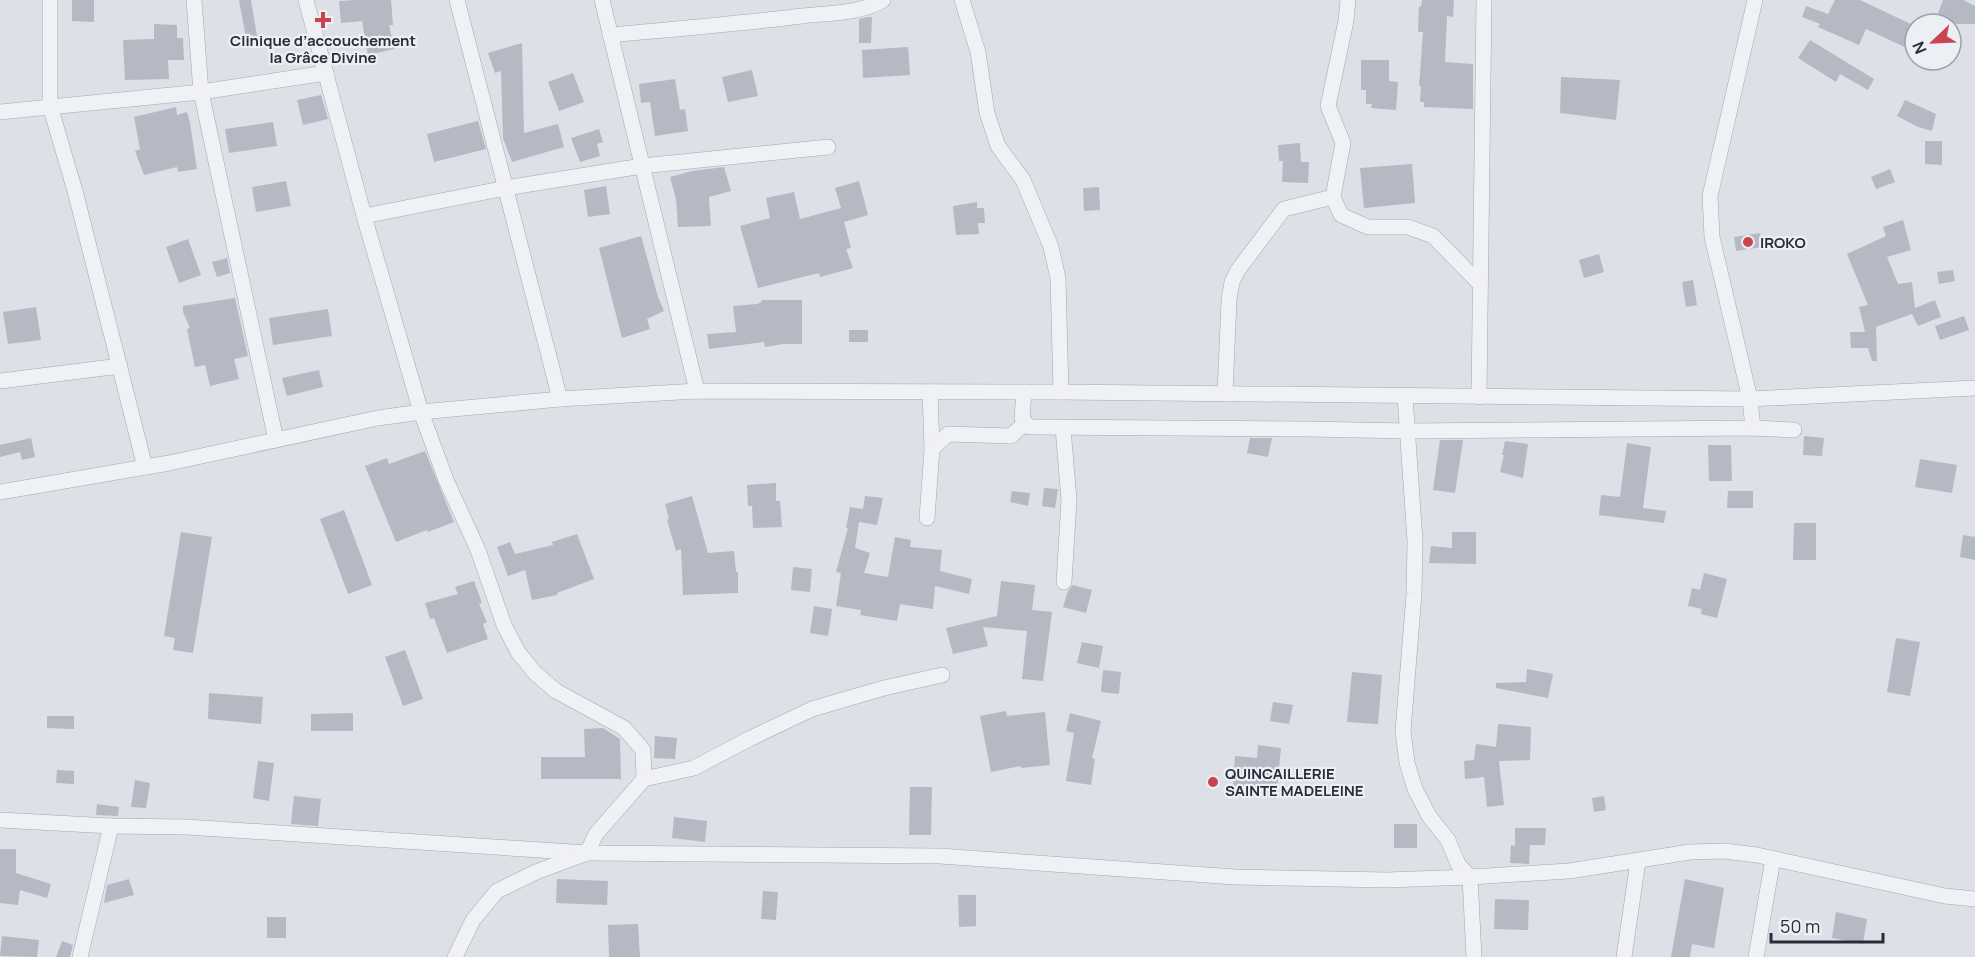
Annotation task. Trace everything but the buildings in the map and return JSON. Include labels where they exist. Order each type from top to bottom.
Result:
[{"type":"street","points":[[50,0],[50,106],[75,191],[145,467]]},
{"type":"street","points":[[194,0],[201,92],[276,440]]},
{"type":"street","points":[[306,0],[364,216],[421,412],[446,480],[478,550],[504,625],[518,652],[535,673],[556,691],[624,728],[643,750],[644,779]]},
{"type":"street","points":[[457,0],[560,399]]},
{"type":"street","points":[[602,0],[697,392]]},
{"type":"street","points":[[610,35],[865,8],[883,0]]},
{"type":"street","points":[[962,0],[978,52],[987,113],[998,147],[1023,180],[1051,247],[1058,278],[1061,392]]},
{"type":"street","points":[[1348,0],[1346,21],[1328,106],[1343,143],[1333,197],[1341,215],[1368,227],[1408,226],[1433,236],[1480,284]]},
{"type":"street","points":[[1479,397],[1484,0]]},
{"type":"street","points":[[1752,428],[1750,399],[1712,237],[1710,196],[1755,0]]},
{"type":"street","points":[[0,112],[201,92],[326,74]]},
{"type":"street","points":[[364,216],[506,188],[642,166],[828,147]]},
{"type":"street","points":[[1225,394],[1227,322],[1232,282],[1238,270],[1284,209],[1333,197]]},
{"type":"street","points":[[0,381],[120,366]]},
{"type":"street","points":[[0,492],[145,467],[378,418],[560,399],[697,392],[1061,392],[1750,399],[1975,388]]},
{"type":"street","points":[[927,518],[932,449],[930,392]]},
{"type":"street","points":[[1024,392],[1022,418],[1029,427],[1407,431],[1752,428],[1794,430]]},
{"type":"street","points":[[1405,396],[1415,541],[1414,594],[1404,731],[1407,763],[1415,789],[1429,816],[1448,840],[1458,864],[1470,876],[1474,957]]},
{"type":"street","points":[[932,449],[948,434],[1011,436],[1024,423]]},
{"type":"street","points":[[1063,428],[1069,500],[1064,582]]},
{"type":"street","points":[[453,955],[473,920],[497,891],[536,872],[587,853],[596,834],[644,779],[694,768],[812,709],[884,688],[942,675]]},
{"type":"street","points":[[0,820],[111,826],[187,827],[587,853],[940,856],[1236,877],[1387,880],[1569,871],[1690,852],[1724,850],[1945,896],[1975,899]]},
{"type":"street","points":[[80,957],[111,826]]},
{"type":"street","points":[[1756,957],[1773,859]]},
{"type":"street","points":[[1624,957],[1638,861]]},
{"type":"place","name":"Clinique d’accouchement la Grâce Divine","points":[[323,20]]},
{"type":"place","name":"IROKO","points":[[1748,242]]},
{"type":"place","name":"QUINCAILLERIE SAINTE MADELEINE","points":[[1213,782]]}]
